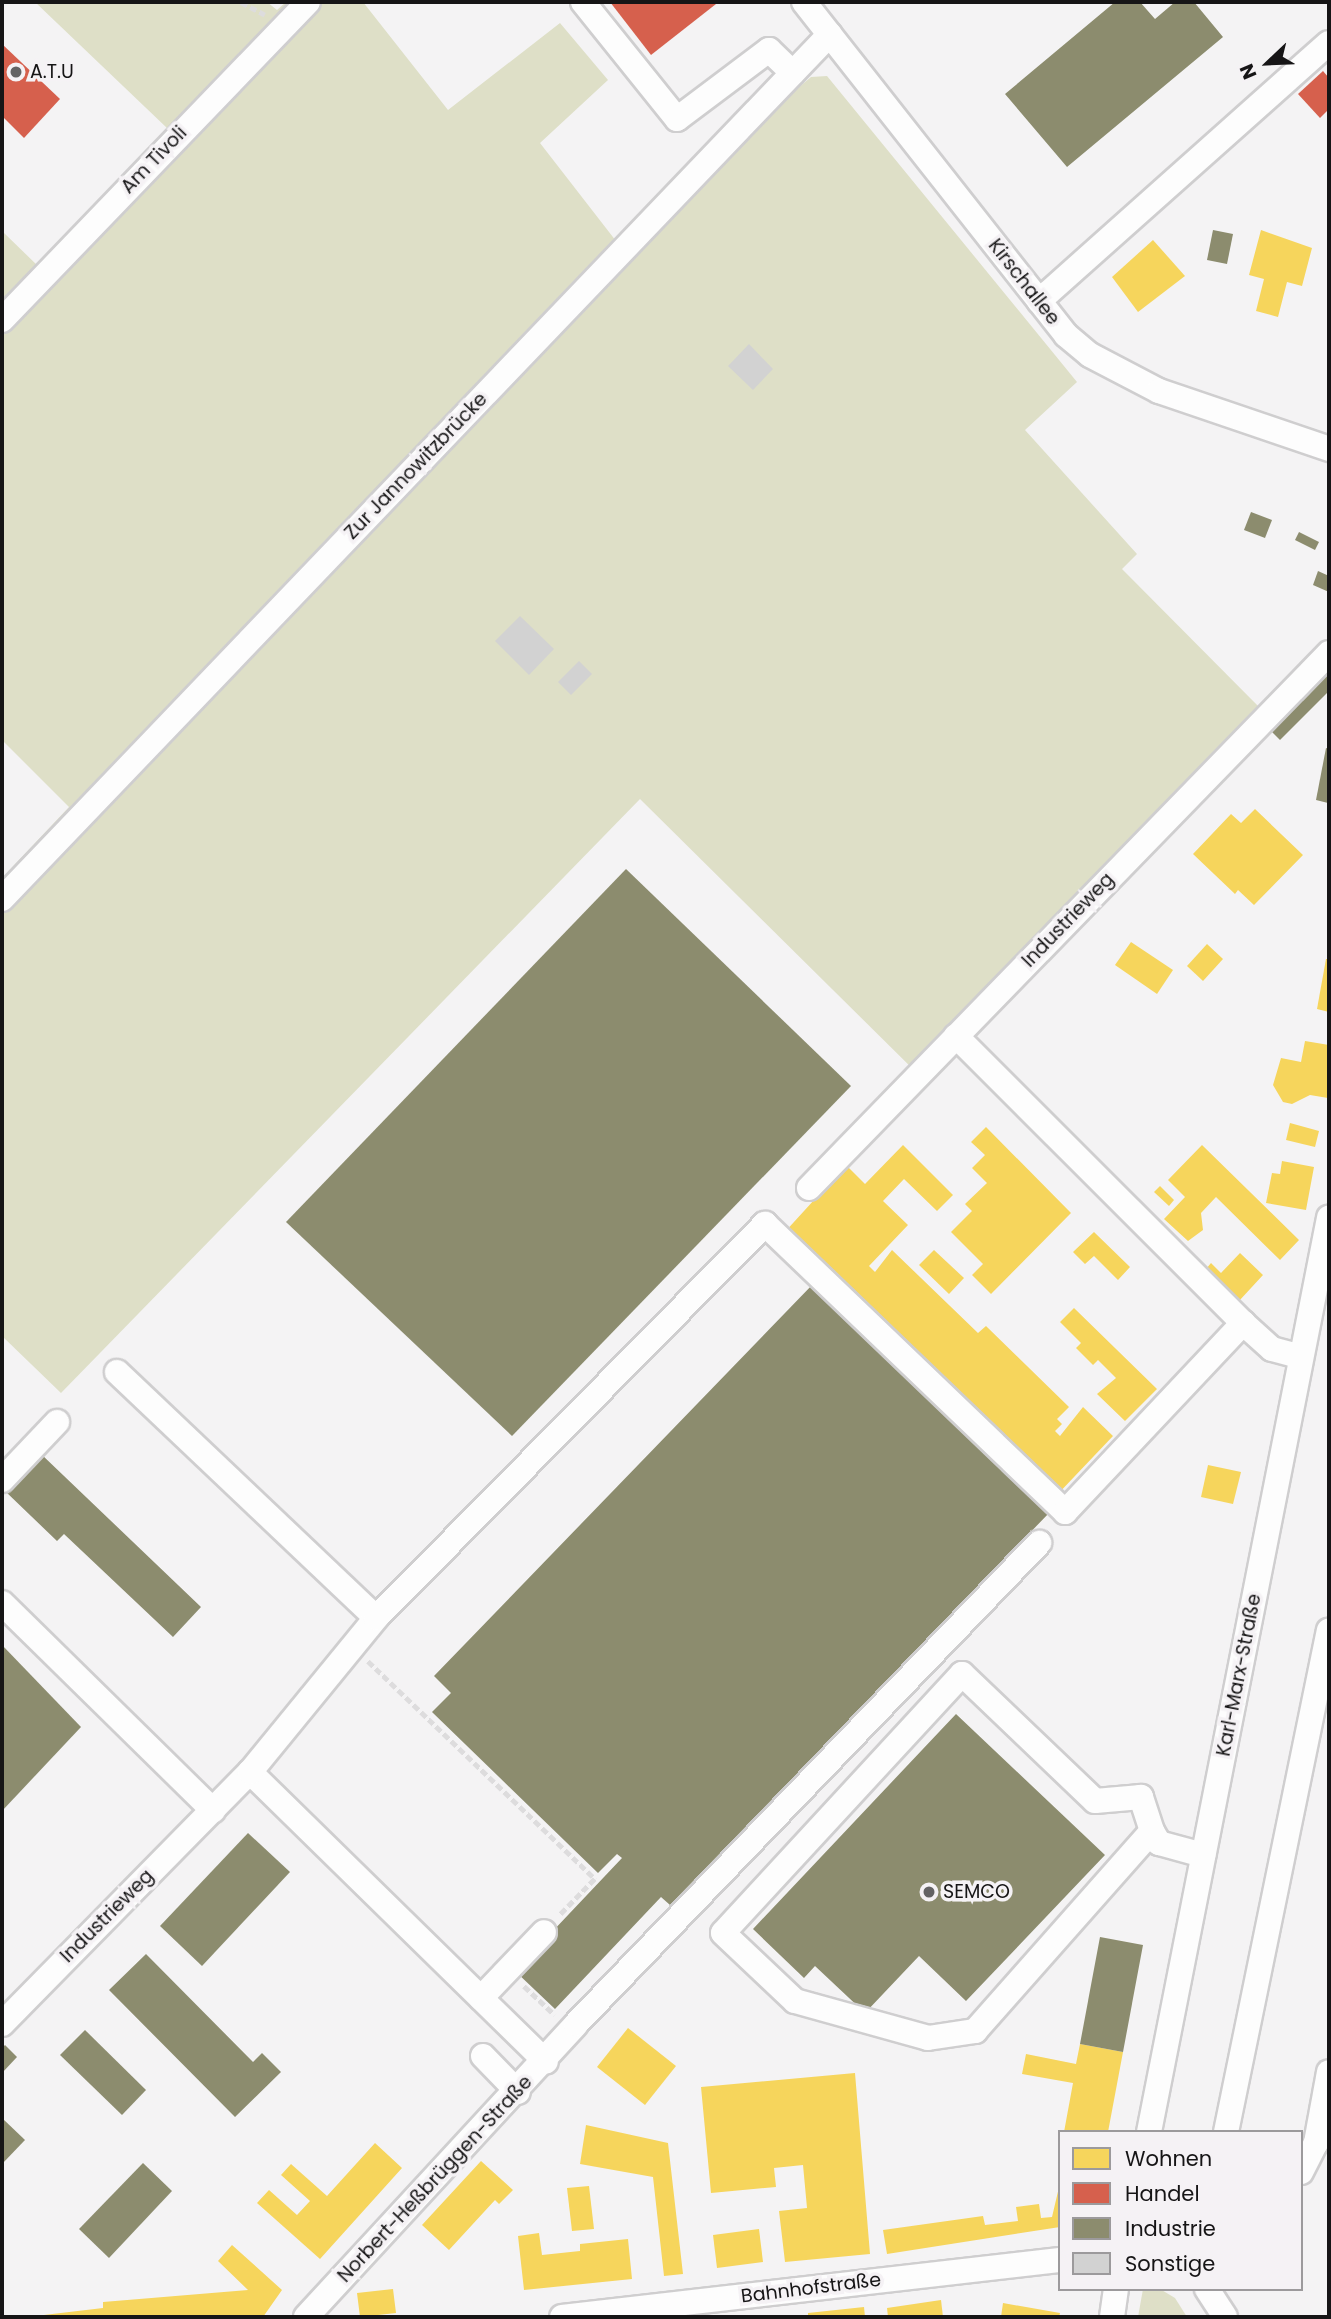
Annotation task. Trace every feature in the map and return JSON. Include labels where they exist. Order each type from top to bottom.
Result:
[{"type":"street","name":"Am Tivoli","points":[[2,320],[308,2]]},
{"type":"street","points":[[583,2],[677,119],[769,50],[793,73]]},
{"type":"street","name":"Kirschallee","points":[[803,2],[1066,335],[1126,377],[1329,449]]},
{"type":"street","name":"Zur Jannowitzbrücke","points":[[2,899],[830,34]]},
{"type":"street","points":[[1039,301],[1329,43]]},
{"type":"street","name":"Industrieweg","points":[[809,1188],[1329,653]]},
{"type":"street","points":[[956,1036],[1244,1323],[1272,1349],[1301,1357]]},
{"type":"street","name":"Karl-Marx-Straße","points":[[1149,2130],[1329,1218]]},
{"type":"street","name":"Industrieweg","points":[[2,2024],[250,1772],[376,1618],[765,1224],[1065,1512],[1244,1323]]},
{"type":"street","points":[[117,1372],[376,1618]]},
{"type":"street","points":[[2,1480],[57,1422]]},
{"type":"street","name":"Norbert-Heßbrüggen-Straße","points":[[306,2317],[1039,1543]]},
{"type":"street","points":[[2,1603],[213,1810]]},
{"type":"street","points":[[1226,2130],[1329,1630]]},
{"type":"street","points":[[1152,1831],[975,2031],[928,2038],[795,2001],[723,1933],[962,1674],[1095,1801],[1141,1797],[1152,1831],[1159,1843],[1203,1855]]},
{"type":"street","points":[[250,1772],[546,2062]]},
{"type":"street","points":[[481,1998],[544,1932]]},
{"type":"street","points":[[483,2056],[518,2092]]},
{"type":"street","points":[[1303,2168],[1313,2151],[1329,2072]]},
{"type":"street","name":"Bahnhofstraße","points":[[562,2317],[1058,2260]]},
{"type":"street","points":[[1112,2317],[1116,2291]]},
{"type":"street","points":[[1208,2291],[1225,2317]]},
{"type":"path","points":[[353,1647],[595,1879],[544,1932]]},
{"type":"path","points":[[508,1970],[555,2015],[564,2006]]},
{"type":"green space","points":[[35,2],[267,2],[277,10],[286,2],[363,2],[448,110],[560,23],[608,80],[540,143],[616,241],[648,239],[798,88],[811,77],[827,76],[1077,382],[1025,430],[1137,554],[1122,569],[1260,708],[1329,640],[1329,663],[926,1082],[640,799],[61,1393],[2,1336],[2,878],[69,807],[2,740],[2,231],[39,267],[167,128]]},
{"type":"green space","points":[[1143,2291],[1163,2291],[1175,2298],[1187,2317],[1138,2317]]},
{"type":"building: Wohnen","points":[[1261,230],[1312,248],[1302,286],[1287,282],[1278,317],[1256,311],[1264,279],[1249,275]]},
{"type":"building: Wohnen","points":[[1153,240],[1185,276],[1138,312],[1112,277]]},
{"type":"building: Wohnen","points":[[1255,809],[1303,855],[1254,905],[1238,890],[1235,894],[1193,854],[1231,814],[1241,823]]},
{"type":"building: Wohnen","points":[[1131,942],[1173,970],[1157,994],[1115,965]]},
{"type":"building: Wohnen","points":[[1207,944],[1223,959],[1203,981],[1187,966]]},
{"type":"building: Wohnen","points":[[1326,959],[1329,959],[1329,1012],[1317,1009]]},
{"type":"building: Wohnen","points":[[1305,1041],[1329,1045],[1328,1098],[1310,1095],[1292,1104],[1283,1102],[1273,1085],[1281,1058],[1301,1062]]},
{"type":"building: Wohnen","points":[[1290,1123],[1319,1131],[1315,1147],[1286,1140]]},
{"type":"building: Wohnen","points":[[986,1127],[1071,1213],[991,1294],[972,1275],[983,1264],[951,1232],[972,1211],[965,1204],[987,1183],[972,1168],[985,1155],[971,1142]]},
{"type":"building: Wohnen","points":[[903,1145],[953,1195],[937,1211],[904,1179],[883,1201],[908,1225],[869,1266],[875,1272],[892,1250],[978,1333],[986,1326],[1069,1407],[1057,1419],[1062,1424],[1055,1431],[1060,1436],[1083,1407],[1113,1436],[1055,1497],[783,1234],[846,1165],[865,1184]]},
{"type":"building: Wohnen","points":[[1202,1145],[1299,1240],[1280,1260],[1216,1197],[1201,1213],[1203,1230],[1188,1241],[1164,1219],[1185,1197],[1168,1180]]},
{"type":"building: Wohnen","points":[[1282,1161],[1314,1167],[1306,1210],[1266,1203],[1272,1173],[1280,1174]]},
{"type":"building: Wohnen","points":[[1160,1186],[1174,1200],[1169,1206],[1154,1192]]},
{"type":"building: Wohnen","points":[[1094,1232],[1130,1267],[1118,1280],[1094,1256],[1085,1264],[1073,1252]]},
{"type":"building: Wohnen","points":[[934,1250],[964,1278],[949,1294],[919,1265]]},
{"type":"building: Wohnen","points":[[1240,1253],[1263,1275],[1239,1301],[1206,1269],[1211,1263],[1221,1273]]},
{"type":"building: Wohnen","points":[[1074,1308],[1157,1389],[1125,1421],[1097,1394],[1116,1378],[1098,1360],[1093,1365],[1076,1348],[1081,1343],[1060,1322]]},
{"type":"building: Wohnen","points":[[1208,1465],[1241,1472],[1233,1504],[1201,1497]]},
{"type":"building: Wohnen","points":[[628,2028],[676,2066],[645,2105],[597,2067]]},
{"type":"building: Wohnen","points":[[1080,2044],[1123,2052],[1108,2130],[1064,2130],[1073,2083],[1022,2074],[1026,2054],[1076,2064]]},
{"type":"building: Wohnen","points":[[855,2073],[870,2254],[785,2262],[779,2211],[807,2208],[803,2165],[774,2168],[776,2187],[711,2193],[701,2087]]},
{"type":"building: Wohnen","points":[[586,2125],[668,2143],[683,2274],[664,2276],[653,2177],[580,2164]]},
{"type":"building: Wohnen","points":[[375,2143],[402,2168],[320,2259],[257,2203],[269,2190],[297,2215],[310,2201],[281,2175],[291,2164],[327,2196]]},
{"type":"building: Wohnen","points":[[481,2161],[513,2190],[499,2204],[495,2200],[449,2250],[422,2225]]},
{"type":"building: Wohnen","points":[[589,2186],[594,2229],[572,2231],[567,2188]]},
{"type":"building: Wohnen","points":[[1058,2192],[1058,2227],[887,2254],[883,2230],[983,2216],[985,2225],[1018,2221],[1016,2207],[1039,2204],[1041,2218],[1052,2217]]},
{"type":"building: Wohnen","points":[[759,2229],[763,2262],[717,2268],[713,2235]]},
{"type":"building: Wohnen","points":[[539,2233],[542,2255],[580,2251],[580,2244],[628,2239],[632,2279],[524,2290],[518,2236]]},
{"type":"building: Wohnen","points":[[232,2245],[282,2290],[263,2317],[27,2317],[103,2308],[103,2302],[248,2290],[218,2261]]},
{"type":"building: Wohnen","points":[[393,2289],[396,2313],[360,2317],[357,2293]]},
{"type":"building: Wohnen","points":[[941,2300],[943,2317],[888,2317],[887,2308]]},
{"type":"building: Wohnen","points":[[1003,2303],[1060,2313],[1059,2317],[1001,2317]]},
{"type":"building: Wohnen","points":[[864,2307],[865,2317],[808,2317],[808,2313]]},
{"type":"building: Handel","points":[[610,2],[715,2],[716,4],[651,55]]},
{"type":"building: Handel","name":"A.T.U","points":[[2,44],[60,99],[24,138],[2,116]]},
{"type":"building: Handel","points":[[1323,71],[1329,78],[1329,109],[1320,118],[1298,94]]},
{"type":"building: Industrie","points":[[1115,2],[1140,2],[1155,19],[1175,2],[1194,2],[1223,37],[1067,167],[1005,94]]},
{"type":"building: Industrie","points":[[1213,230],[1233,234],[1227,264],[1207,260]]},
{"type":"building: Industrie","points":[[1251,512],[1272,520],[1265,538],[1244,530]]},
{"type":"building: Industrie","points":[[1299,532],[1319,542],[1315,550],[1295,540]]},
{"type":"building: Industrie","points":[[1318,571],[1329,576],[1329,592],[1313,585]]},
{"type":"building: Industrie","points":[[1329,663],[1329,691],[1280,740],[1267,727]]},
{"type":"building: Industrie","points":[[1326,748],[1329,749],[1328,803],[1316,800]]},
{"type":"building: Industrie","points":[[626,869],[851,1086],[512,1436],[286,1222]]},
{"type":"building: Industrie","points":[[814,1283],[1050,1512],[670,1905],[661,1897],[555,2009],[515,1971],[622,1858],[617,1854],[598,1873],[432,1712],[451,1693],[434,1676]]},
{"type":"building: Industrie","points":[[41,1454],[201,1607],[173,1637],[64,1534],[57,1541],[5,1491]]},
{"type":"building: Industrie","points":[[2,1645],[81,1727],[2,1811]]},
{"type":"building: Industrie","name":"SEMCO","points":[[956,1714],[1105,1855],[966,2001],[919,1956],[865,2013],[815,1966],[804,1978],[753,1929]]},
{"type":"building: Industrie","points":[[248,1833],[290,1872],[202,1966],[160,1926]]},
{"type":"building: Industrie","points":[[1100,1937],[1143,1945],[1123,2052],[1080,2044]]},
{"type":"building: Industrie","points":[[146,1954],[253,2062],[262,2053],[281,2072],[235,2117],[109,1990]]},
{"type":"building: Industrie","points":[[85,2030],[146,2090],[122,2115],[60,2055]]},
{"type":"building: Industrie","points":[[5,2045],[17,2057],[2,2073],[2,2048]]},
{"type":"building: Industrie","points":[[2,2118],[25,2140],[2,2164]]},
{"type":"building: Industrie","points":[[143,2163],[172,2191],[109,2258],[79,2229]]},
{"type":"building: Sonstige","points":[[749,344],[773,369],[753,390],[728,366]]},
{"type":"building: Sonstige","points":[[520,616],[554,649],[529,675],[495,641]]},
{"type":"building: Sonstige","points":[[579,661],[592,674],[571,695],[558,682]]},
{"type":"place","name":"A.T.U","points":[[16,72]]},
{"type":"place","name":"SEMCO","points":[[929,1892]]}]
